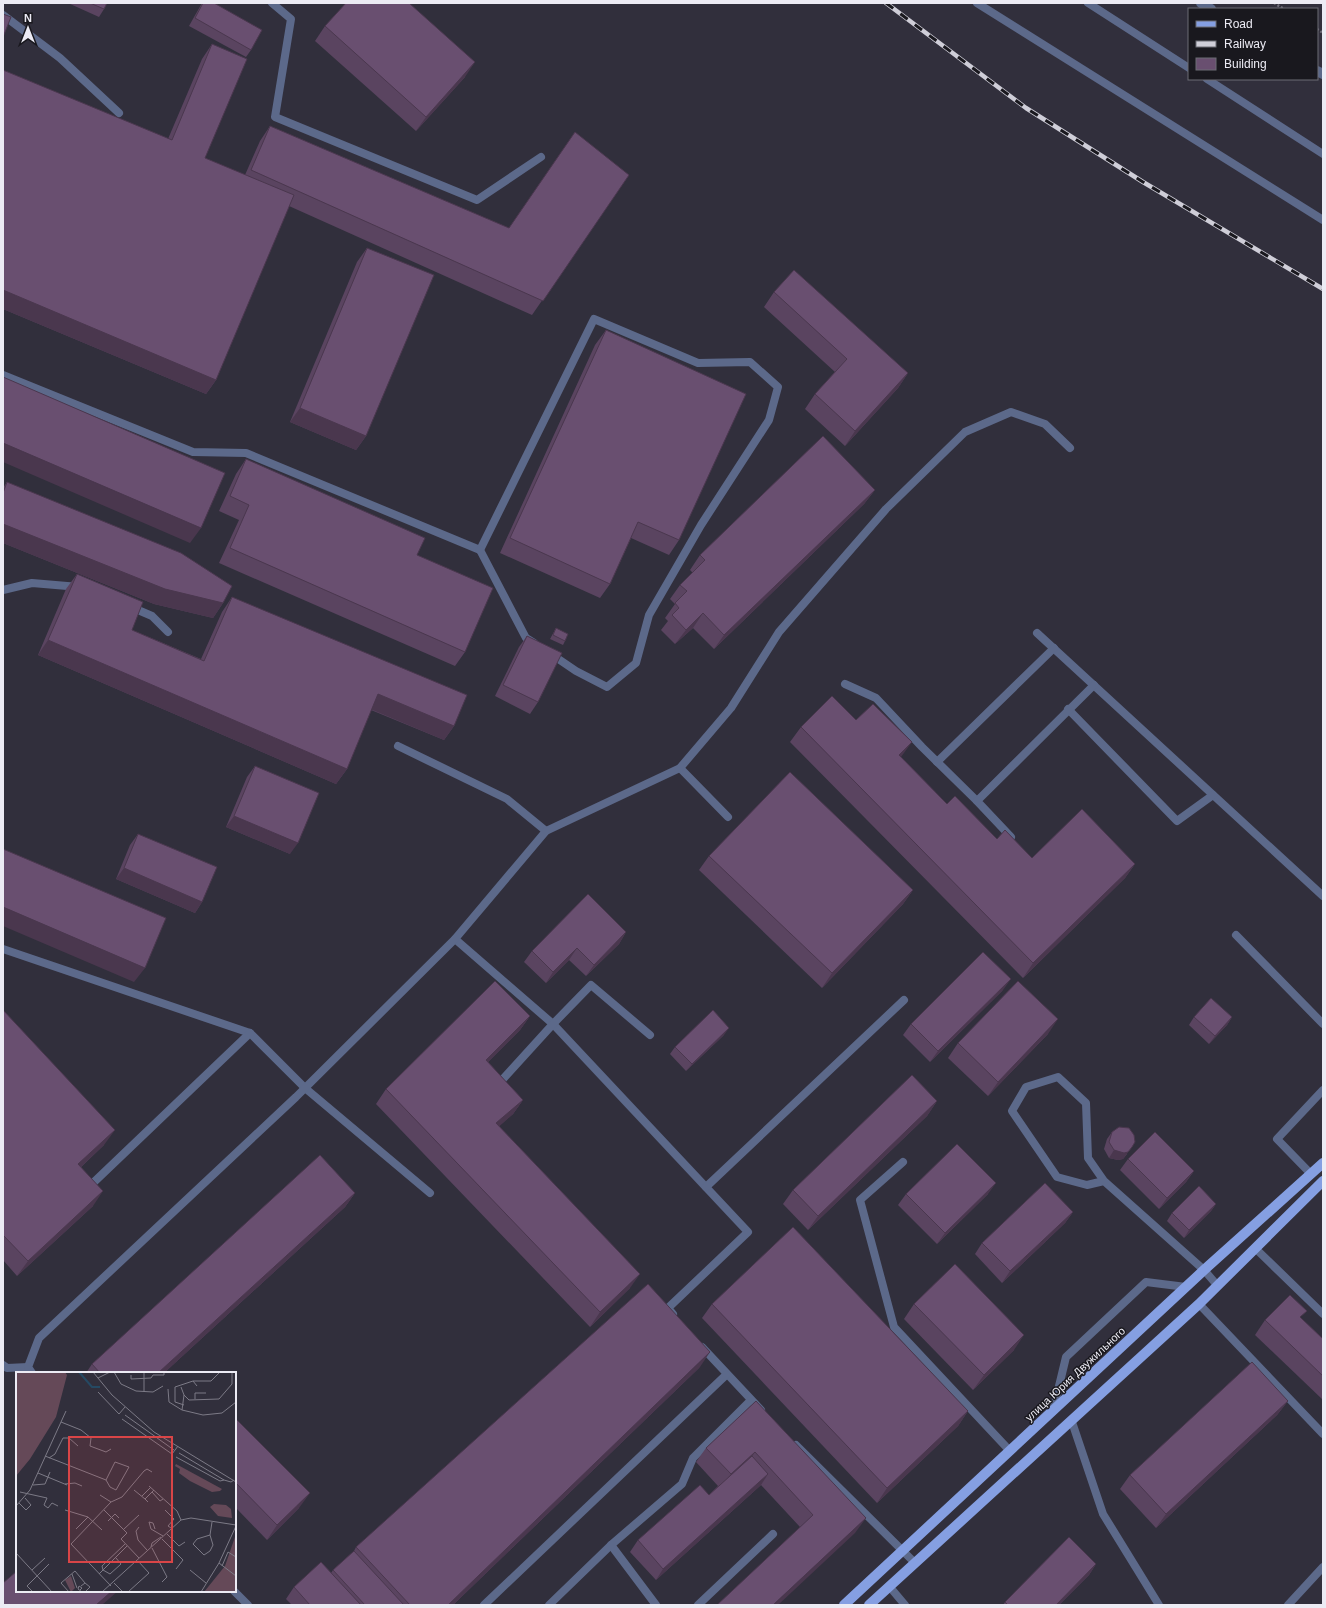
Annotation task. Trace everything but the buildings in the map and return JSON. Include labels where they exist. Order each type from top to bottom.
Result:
[{"type":"main road","name":"улица Юрия Двужильного","points":[[844,1605],[1204,1270],[1323,1163]]},
{"type":"main road","points":[[869,1605],[1072,1422],[1199,1304],[1323,1182]]},
{"type":"lane","points":[[272,3],[291,19],[275,117],[477,200],[541,157]]},
{"type":"lane","points":[[977,3],[1323,220]]},
{"type":"lane","points":[[1088,3],[1188,67]]},
{"type":"lane","points":[[3,15],[60,58],[119,113]]},
{"type":"lane","points":[[1209,80],[1323,154]]},
{"type":"lane","points":[[3,374],[193,452],[246,453],[480,550],[526,638],[576,670],[607,686],[636,663],[649,615],[701,525],[769,420],[778,387],[750,362],[698,363],[594,319],[480,550]]},
{"type":"lane","points":[[3,1365],[7,1368],[30,1370],[39,1338],[305,1088],[455,939],[546,831],[680,768],[731,708],[779,632],[886,509],[965,432],[1011,412],[1045,424],[1070,448]]},
{"type":"lane","points":[[3,590],[32,583],[86,587]]},
{"type":"lane","points":[[125,605],[152,616],[168,632]]},
{"type":"lane","points":[[1037,632],[1323,896]]},
{"type":"lane","points":[[937,762],[1054,648]]},
{"type":"lane","points":[[845,684],[876,698],[1015,841]]},
{"type":"lane","points":[[977,801],[1068,709],[1094,685]]},
{"type":"lane","points":[[1068,709],[1177,821],[1213,795]]},
{"type":"lane","points":[[398,746],[507,799],[546,831]]},
{"type":"lane","points":[[680,768],[728,817]]},
{"type":"lane","points":[[1236,935],[1323,1024]]},
{"type":"lane","points":[[455,939],[553,1024],[748,1232],[668,1308],[677,1319]]},
{"type":"lane","points":[[3,949],[250,1033],[305,1088],[430,1193]]},
{"type":"lane","points":[[503,1079],[591,985],[650,1035]]},
{"type":"lane","points":[[706,1187],[904,1000]]},
{"type":"lane","points":[[93,1183],[250,1033]]},
{"type":"lane","points":[[1104,1180],[1087,1185],[1057,1177],[1012,1111],[1026,1087],[1058,1077],[1086,1103],[1088,1158],[1104,1180],[1204,1270],[1217,1285]]},
{"type":"lane","points":[[1311,1174],[1277,1139],[1323,1090]]},
{"type":"lane","points":[[903,1162],[860,1200],[894,1327],[1010,1451]]},
{"type":"lane","points":[[1256,1249],[1323,1314]]},
{"type":"lane","points":[[1053,1411],[1066,1357],[1077,1346],[1146,1282],[1186,1287]]},
{"type":"lane","points":[[1199,1304],[1323,1434]]},
{"type":"lane","points":[[697,1341],[726,1375],[768,1417]]},
{"type":"lane","points":[[484,1605],[726,1375]]},
{"type":"lane","points":[[549,1605],[611,1545],[682,1484],[693,1458],[751,1400]]},
{"type":"lane","points":[[1072,1422],[1103,1514],[1159,1605]]},
{"type":"lane","points":[[790,1439],[914,1563]]},
{"type":"lane","points":[[698,1605],[773,1534]]},
{"type":"lane","points":[[611,1545],[656,1605]]},
{"type":"lane","points":[[1288,1605],[1323,1567]]},
{"type":"lane","points":[[889,1586],[905,1605]]},
{"type":"lane","points":[[235,1592],[248,1605]]},
{"type":"railway","points":[[886,3],[1026,108],[1143,182],[1323,289]]}]
